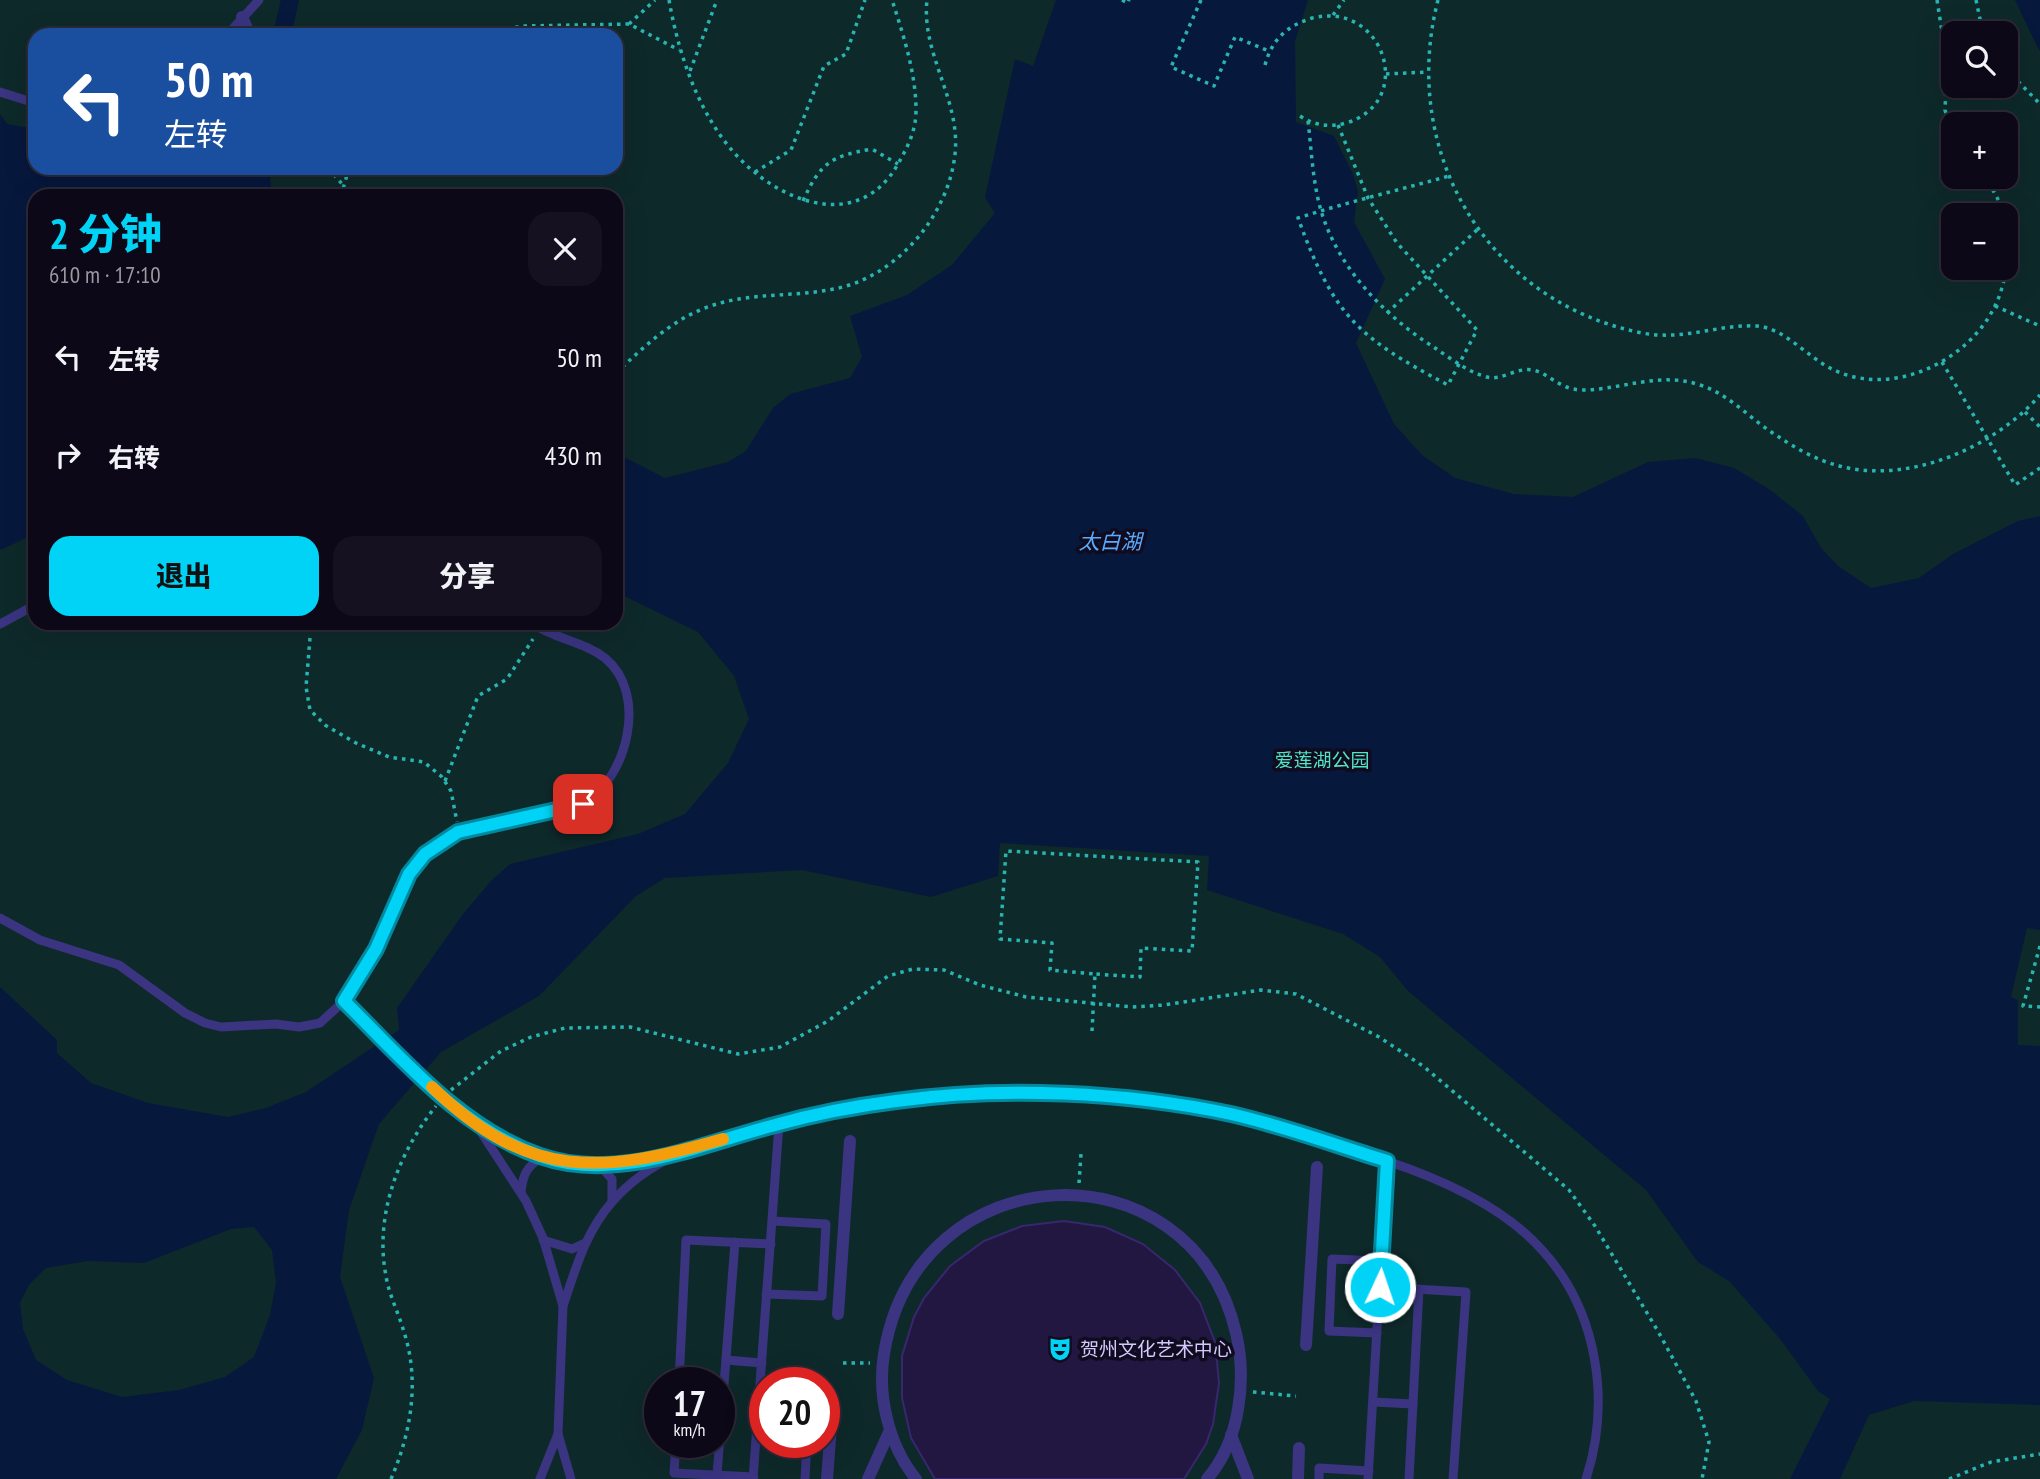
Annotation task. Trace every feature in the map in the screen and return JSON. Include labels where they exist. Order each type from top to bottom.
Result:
[{"type":"street","points":[[242,17],[247,28]]},
{"type":"street","points":[[838,1314],[850,1141]]},
{"type":"street","points":[[1307,1345],[1317,1167]]},
{"type":"street","points":[[916,1479],[890,1430],[883,1401],[882,1363],[889,1322],[910,1277],[942,1240],[983,1212],[1030,1197],[1079,1195],[1127,1206],[1171,1230],[1206,1265],[1230,1308],[1241,1357],[1240,1390],[1231,1435],[1207,1479]]},
{"type":"street","points":[[868,1479],[890,1430]]},
{"type":"street","points":[[1231,1435],[1248,1479]]},
{"type":"street","points":[[1298,1479],[1299,1448]]},
{"type":"street","points":[[827,1479],[829,1458]]},
{"type":"lane","points":[[233,28],[259,0]]},
{"type":"lane","points":[[0,92],[28,101]]},
{"type":"lane","points":[[0,624],[28,609]]},
{"type":"lane","points":[[0,918],[40,940],[118,965],[185,1013],[205,1023],[221,1027],[276,1024],[299,1027],[320,1023],[344,1001],[376,949],[409,874],[425,854],[458,832],[583,804],[596,797],[627,743],[625,687],[608,661],[588,647],[547,630]]},
{"type":"lane","points":[[344,1001],[443,1097],[475,1124],[542,1157],[598,1164],[634,1162],[671,1155],[779,1124],[896,1101],[1012,1093],[1073,1095],[1230,1114],[1387,1161],[1442,1183],[1503,1216],[1543,1250],[1559,1272],[1585,1321],[1597,1374],[1598,1423],[1595,1450],[1586,1479]]},
{"type":"lane","points":[[475,1124],[521,1192],[543,1240],[563,1306]]},
{"type":"lane","points":[[762,1367],[779,1124]]},
{"type":"lane","points":[[571,1479],[558,1434],[563,1306],[584,1243],[612,1201],[671,1155]]},
{"type":"lane","points":[[521,1192],[523,1174],[531,1164],[542,1157]]},
{"type":"lane","points":[[1319,1479],[1319,1468],[1368,1475],[1387,1161]]},
{"type":"lane","points":[[598,1164],[612,1179],[612,1201]]},
{"type":"lane","points":[[766,1294],[822,1296],[826,1224],[773,1221]]},
{"type":"lane","points":[[543,1240],[572,1249],[584,1243]]},
{"type":"lane","points":[[680,1367],[685,1240],[771,1244]]},
{"type":"lane","points":[[717,1475],[735,1242]]},
{"type":"lane","points":[[1377,1333],[1329,1331],[1332,1259],[1381,1261]]},
{"type":"lane","points":[[1380,1287],[1466,1292],[1453,1479]]},
{"type":"lane","points":[[1409,1479],[1419,1289]]},
{"type":"lane","points":[[726,1360],[762,1363]]},
{"type":"lane","points":[[1373,1402],[1413,1404]]},
{"type":"lane","points":[[540,1479],[558,1434]]},
{"type":"lane","points":[[675,1458],[674,1474],[753,1478],[757,1458]]},
{"type":"lane","points":[[806,1479],[807,1458]]},
{"type":"path","points":[[629,24],[655,0]]},
{"type":"path","points":[[669,0],[689,73],[724,139],[755,172],[803,201],[841,205],[858,202],[873,194],[890,178],[914,134],[916,108],[911,74],[892,0]]},
{"type":"path","points":[[689,73],[717,0]]},
{"type":"path","points":[[755,172],[791,150],[824,66],[846,54],[865,0]]},
{"type":"path","points":[[623,367],[675,320],[708,307],[746,297],[844,286],[868,277],[910,246],[931,220],[942,199],[956,148],[957,128],[952,106],[928,36],[927,0]]},
{"type":"path","points":[[1122,0],[1128,3],[1129,0]]},
{"type":"path","points":[[1201,0],[1171,67],[1214,86],[1236,37],[1269,51]]},
{"type":"path","points":[[1334,15],[1344,0]]},
{"type":"path","points":[[1438,0],[1429,46],[1428,72],[1433,127],[1449,176],[1466,213],[1518,272],[1542,290],[1582,312],[1628,329],[1681,337],[1760,326],[1777,332],[1834,370],[1870,379],[1911,375],[1942,362],[1969,342],[1995,306],[2007,269],[2008,223],[1992,189]]},
{"type":"path","points":[[1937,0],[1947,63],[1946,112]]},
{"type":"path","points":[[1976,0],[1980,21]]},
{"type":"path","points":[[1265,65],[1269,51],[1281,33],[1292,26],[1334,15],[1351,19],[1367,28],[1379,42],[1385,59],[1386,74],[1381,94],[1370,109],[1356,120],[1338,125],[1308,121],[1300,116]]},
{"type":"path","points":[[513,28],[629,24],[681,51]]},
{"type":"path","points":[[1386,74],[1428,72]]},
{"type":"path","points":[[2018,81],[2040,104]]},
{"type":"path","points":[[1308,121],[1322,211],[1342,257],[1387,313],[1410,332],[1459,364],[1489,378],[1514,371],[1534,370],[1560,386],[1577,390],[1606,389],[1665,377],[1700,385],[1726,397],[1778,437],[1836,466],[1893,469],[1953,456],[1988,440],[2025,412],[2040,395]]},
{"type":"path","points":[[1338,125],[1368,198],[1426,277],[1477,330],[1448,385],[1393,356],[1348,317],[1323,281],[1298,218],[1368,198],[1449,176]]},
{"type":"path","points":[[803,201],[816,172],[836,157],[872,149],[898,164]]},
{"type":"path","points":[[334,175],[343,185]]},
{"type":"path","points":[[342,189],[347,175]]},
{"type":"path","points":[[1387,313],[1478,229]]},
{"type":"path","points":[[1995,306],[2040,326]]},
{"type":"path","points":[[1942,362],[2015,485],[2040,468]]},
{"type":"path","points":[[2025,412],[2040,427]]},
{"type":"path","points":[[311,630],[306,687],[310,710],[325,724],[356,743],[389,757],[408,757],[424,762],[445,781],[451,791],[458,832]]},
{"type":"path","points":[[445,781],[478,696],[507,679],[532,630]]},
{"type":"path","points":[[1006,851],[1198,863],[1192,951],[1141,948],[1140,977],[1096,974],[1050,970],[1052,943],[1000,939],[1006,851]]},
{"type":"path","points":[[2040,946],[2024,1006],[2040,1007]]},
{"type":"path","points":[[1092,1031],[1096,974]]},
{"type":"path","points":[[391,1479],[402,1454],[411,1411],[412,1370],[405,1334],[386,1276],[383,1245],[388,1201],[399,1165],[443,1097]]},
{"type":"path","points":[[1079,1195],[1081,1154]]},
{"type":"path","points":[[843,1363],[882,1363]]},
{"type":"path","points":[[1240,1390],[1296,1396]]},
{"type":"path","points":[[1949,1479],[1991,1462],[2040,1454]]},
{"type":"green space","name":"爱莲湖公园","points":[[0,0],[2040,0],[2040,1479],[0,1479]]},
{"type":"water","name":"太白湖","points":[[1056,0],[1308,0],[1295,41],[1296,122],[1334,136],[1353,174],[1358,192],[1354,222],[1385,279],[1356,343],[1394,424],[1422,455],[1455,478],[1514,494],[1573,497],[1648,462],[1695,458],[1734,468],[1769,489],[1803,516],[1821,548],[1838,566],[1871,588],[1919,578],[1953,554],[2018,521],[2040,516],[2040,930],[2027,928],[2011,997],[2018,1000],[2018,1045],[2040,1046],[2040,1405],[1914,1401],[1869,1415],[1840,1479],[1790,1479],[1830,1399],[1818,1391],[1781,1340],[1729,1281],[1698,1262],[1646,1190],[1408,991],[1380,957],[1343,934],[1207,890],[1209,856],[1000,843],[998,876],[931,897],[802,870],[665,878],[636,896],[539,996],[441,1052],[379,1124],[349,1210],[340,1277],[374,1378],[362,1430],[336,1479],[0,1479],[0,987],[57,1040],[57,1053],[91,1083],[148,1103],[228,1117],[266,1108],[306,1092],[399,1030],[397,1008],[463,914],[491,881],[510,864],[638,834],[685,814],[728,763],[749,719],[734,676],[698,632],[623,595],[623,457],[665,478],[728,462],[746,451],[773,408],[790,394],[850,378],[862,357],[850,316],[907,295],[952,265],[995,213],[985,197],[1015,59],[1033,66]],"holes":[[[254,1227],[272,1250],[276,1283],[270,1315],[254,1357],[225,1377],[179,1390],[122,1397],[67,1380],[36,1360],[23,1329],[20,1303],[29,1285],[46,1268],[88,1261],[144,1263],[231,1229]]]},
{"type":"water","points":[[2015,0],[2040,0],[2040,51],[2037,46]]},
{"type":"water","points":[[0,114],[7,124],[28,128],[28,175],[270,175],[271,189],[28,189],[28,537],[0,550]]},
{"type":"building","name":"贺州文化艺术中心","points":[[1064,1221],[1105,1227],[1143,1244],[1175,1270],[1200,1303],[1215,1342],[1219,1383],[1213,1424],[1206,1444],[1184,1479],[935,1479],[911,1438],[902,1398],[902,1356],[914,1317],[924,1298],[950,1266],[984,1241],[1022,1226]]},
{"type":"waterway","points":[[284,28],[290,0]]},
{"type":"slow traffic","points":[[432,1087],[475,1124],[493,1135],[542,1157],[553,1159],[608,1165],[634,1162],[671,1155],[723,1139]]},
{"type":"place","name":"贺州文化艺术中心","points":[[1060,1349]]},
{"type":"route","points":[[583,804],[458,832],[425,854],[409,874],[376,949],[344,1001],[443,1097],[475,1124],[493,1135],[542,1157],[608,1165],[671,1155],[779,1124],[896,1101],[946,1096],[1012,1093],[1073,1095],[1230,1114],[1387,1161],[1380,1287]]}]
